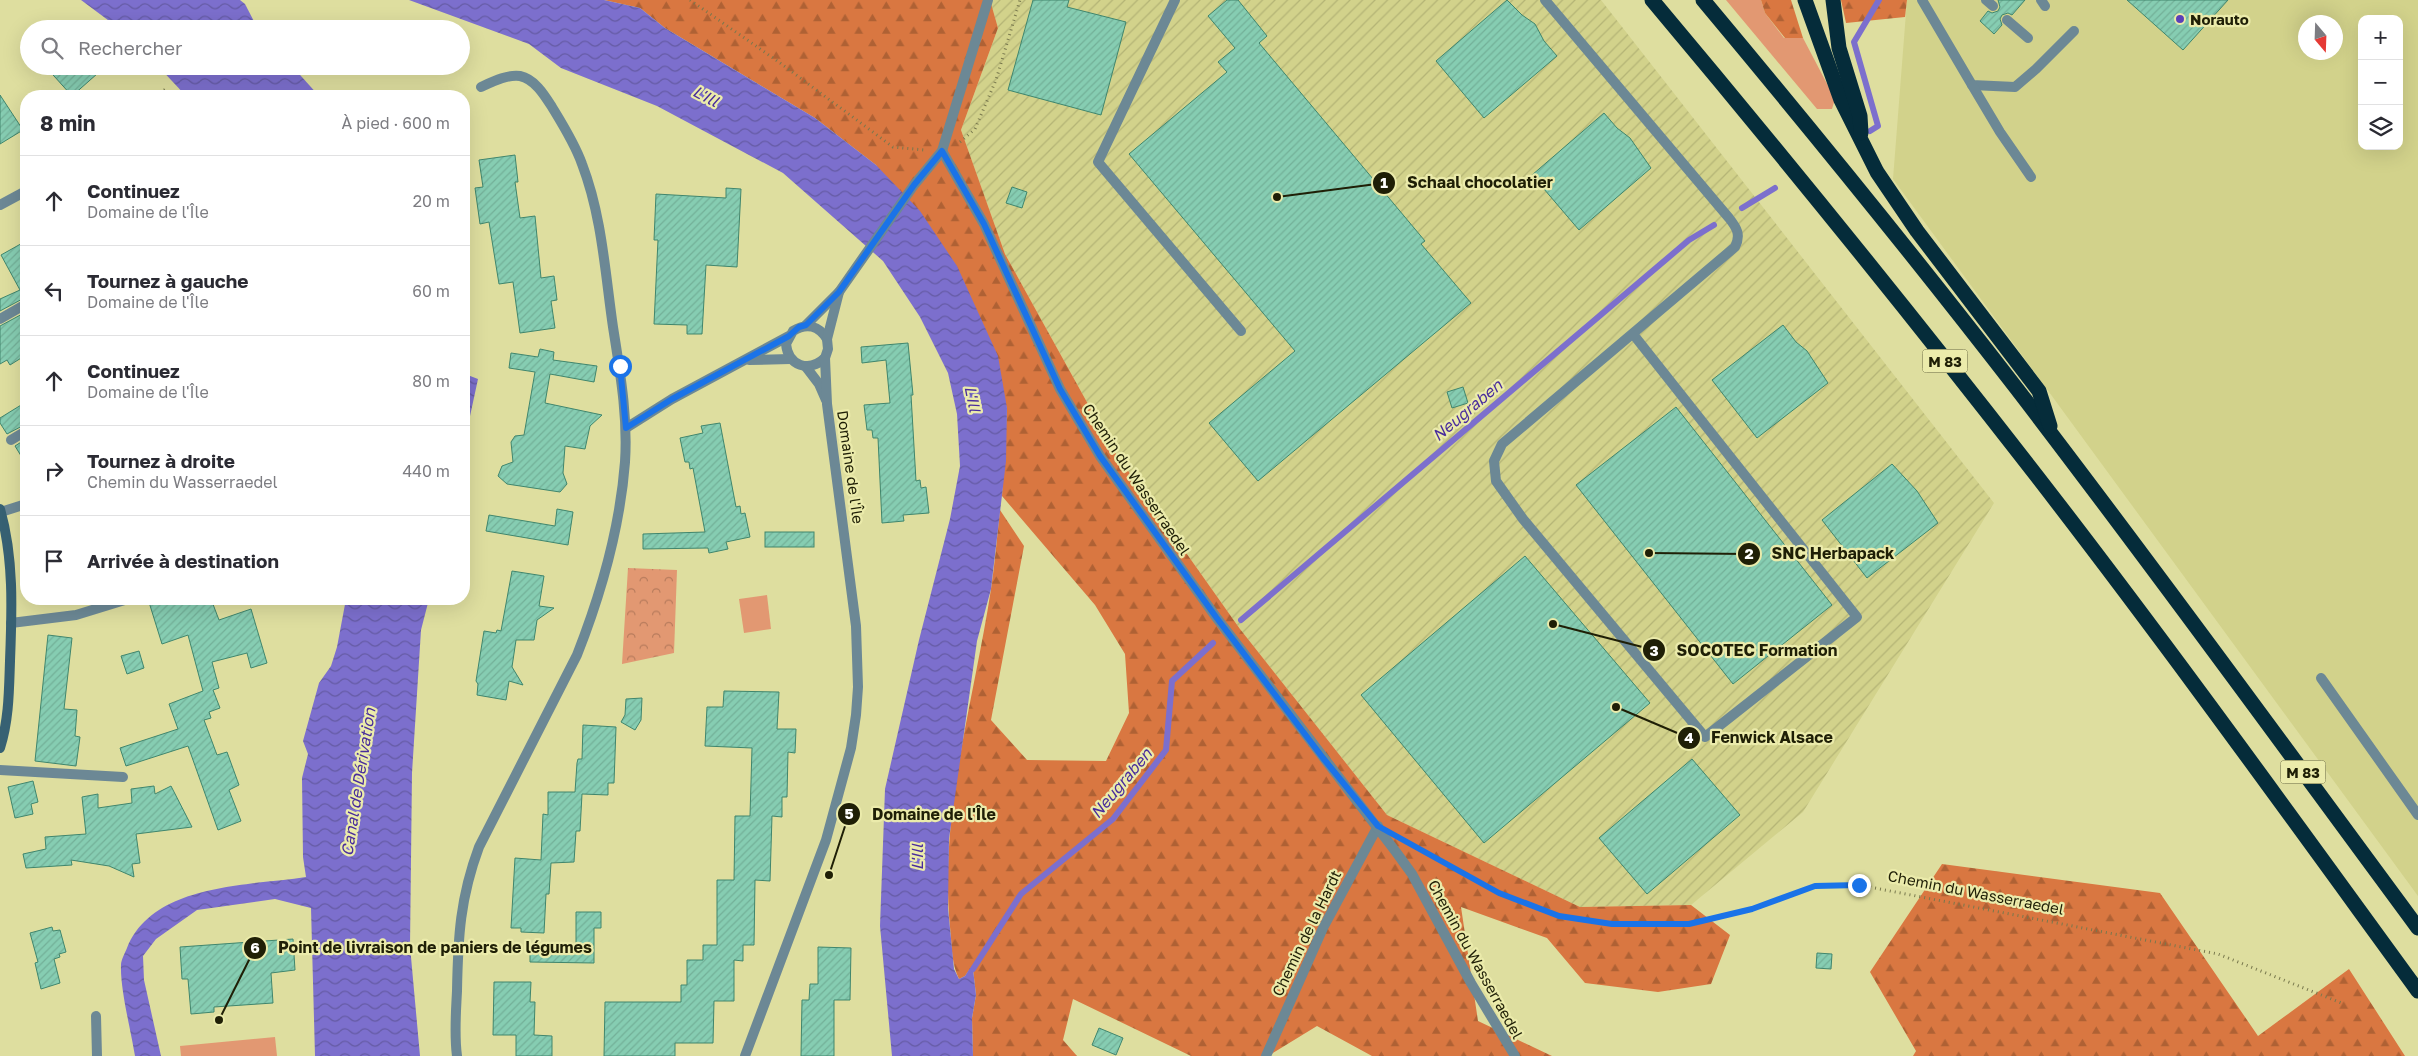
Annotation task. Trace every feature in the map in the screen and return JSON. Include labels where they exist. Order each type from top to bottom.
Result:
[{"type":"highway","name":"M 83","points":[[1652,0],[1763,132],[2037,477],[2418,991]]},
{"type":"highway","name":"M 83","points":[[1703,0],[1810,129],[2053,436],[2418,928]]},
{"type":"highway","points":[[1804,0],[1828,67],[1861,142],[1877,172],[1917,232],[2039,391],[2053,436]]},
{"type":"highway","points":[[1833,0],[1839,48],[1860,116],[1861,142]]},
{"type":"main road","points":[[0,748],[8,707],[11,623],[10,567],[1,510]]},
{"type":"street","points":[[942,151],[988,0]]},
{"type":"street","points":[[1175,0],[1098,162],[1241,331]]},
{"type":"street","points":[[1545,0],[1737,228],[1739,239],[1735,247],[1502,444],[1494,461],[1496,481],[1523,519],[1705,737],[1857,618],[1633,334]]},
{"type":"street","points":[[1922,0],[2000,132],[2031,177]]},
{"type":"street","points":[[2007,20],[2028,38]]},
{"type":"street","points":[[1972,85],[2016,87],[2074,30]]},
{"type":"street","points":[[456,1056],[458,938],[465,891],[479,847],[577,655],[589,624],[616,528],[625,462],[626,428],[621,373],[596,209],[582,163],[550,103],[531,82],[520,76],[506,78],[481,87]]},
{"type":"street","name":"Domaine de l'Île","points":[[806,325],[839,292],[914,185],[942,151]]},
{"type":"street","name":"Chemin du Wasserraedel","points":[[942,151],[984,224],[1060,389],[1100,456],[1222,625],[1323,758],[1378,826],[1412,874],[1471,983],[1515,1056]]},
{"type":"street","points":[[0,206],[20,194]]},
{"type":"street","name":"Domaine de l'Île","points":[[745,1056],[826,840],[851,748],[856,715],[858,687],[856,626],[827,404],[825,358],[828,348],[827,339],[839,292]]},
{"type":"street","points":[[0,319],[20,307]]},
{"type":"street","points":[[626,428],[672,399],[789,336],[799,327],[806,325],[815,327],[827,339]]},
{"type":"street","points":[[789,336],[786,344],[790,359]]},
{"type":"street","points":[[746,360],[790,359],[798,365],[806,367],[819,363],[825,358]]},
{"type":"street","name":"Domaine de l'Île","points":[[806,367],[819,384],[827,404]]},
{"type":"street","points":[[11,440],[20,435]]},
{"type":"street","points":[[1,510],[20,505]]},
{"type":"street","points":[[11,623],[76,615],[108,605]]},
{"type":"street","points":[[2321,678],[2418,815]]},
{"type":"street","points":[[0,770],[123,777]]},
{"type":"street","name":"Chemin de la Hardt","points":[[1266,1056],[1322,928],[1378,826]]},
{"type":"street","points":[[96,1016],[97,1056]]},
{"type":"path","points":[[690,0],[776,60],[893,147],[942,151],[958,144],[976,129],[996,80],[1020,0]]},
{"type":"path","name":"Chemin du Wasserraedel","points":[[1404,840],[1499,893],[1559,916],[1612,924],[1689,924],[1752,909],[1815,886],[1859,885],[2218,954],[2344,1004]]},
{"type":"shaded area","points":[[990,0],[1601,0],[1994,503],[1803,812],[1691,905],[1580,907],[1387,815],[1240,629],[1114,451],[1005,254],[961,130],[998,28]]},
{"type":"shaded area","points":[[1907,0],[2418,0],[2418,896],[1893,179]]},
{"type":"green space","points":[[604,0],[990,0],[998,28],[961,130],[1005,254],[1114,451],[1240,629],[1387,815],[1580,907],[1691,905],[1730,935],[1711,984],[1658,992],[1585,983],[1547,938],[1461,907],[1478,1021],[1552,1056],[1372,1056],[1317,1026],[1268,1056],[1191,1056],[1073,999],[1063,1040],[1077,1056],[973,1056],[972,1018],[976,995],[973,969],[970,969],[965,976],[959,979],[953,960],[948,884],[949,841],[960,757],[991,589],[1000,510],[1024,546],[991,720],[1027,760],[1106,761],[1129,713],[1125,654],[1095,605],[1002,496],[1007,408],[876,165],[815,118],[665,28],[640,8]]},
{"type":"green space","points":[[1726,0],[1761,0],[1765,13],[1784,38],[1803,38],[1835,99],[1832,109],[1817,109]]},
{"type":"green space","points":[[1761,0],[1791,0],[1803,38],[1785,38],[1765,13]]},
{"type":"green space","points":[[1841,0],[1907,0],[1905,17],[1846,23]]},
{"type":"green space","points":[[628,568],[677,570],[674,653],[622,664]]},
{"type":"green space","points":[[767,595],[771,629],[744,633],[739,599]]},
{"type":"green space","points":[[1942,864],[2160,893],[2258,1036],[2349,969],[2405,1056],[1913,1056],[1916,1051],[1870,972]]},
{"type":"green space","points":[[275,1037],[277,1056],[181,1056],[180,1046]]},
{"type":"water","points":[[81,0],[240,0],[245,4],[253,20],[108,20]]},
{"type":"water","name":"L'Ill","points":[[409,0],[604,0],[640,8],[665,28],[815,118],[876,165],[920,211],[957,266],[998,356],[1007,408],[1006,461],[991,589],[977,641],[949,839],[948,908],[954,969],[959,979],[965,976],[970,968],[973,969],[976,995],[972,1018],[973,1056],[892,1056],[880,926],[885,789],[919,640],[950,519],[960,466],[957,414],[948,373],[920,317],[883,261],[783,173],[657,106],[561,68],[529,44],[470,22],[470,20],[464,20]]},
{"type":"water","points":[[166,75],[300,75],[314,90],[180,90]]},
{"type":"water","points":[[470,376],[478,379],[470,416]]},
{"type":"water","name":"Canal de Dérivation","points":[[345,605],[427,605],[421,630],[412,773],[410,946],[420,1056],[315,1056],[311,908],[275,899],[197,910],[156,939],[143,956],[144,980],[161,1056],[135,1056],[124,998],[121,965],[127,948],[140,927],[158,911],[180,899],[231,886],[306,877],[303,857],[302,778],[308,754],[303,741],[319,683],[331,666],[337,647]]},
{"type":"building","points":[[1033,0],[1069,0],[1067,7],[1126,22],[1101,115],[1008,90]]},
{"type":"building","points":[[1227,0],[1238,0],[1267,36],[1259,43],[1425,241],[1421,244],[1471,303],[1258,481],[1209,423],[1295,351],[1129,154],[1227,72],[1218,62],[1235,48],[1208,16]]},
{"type":"building","points":[[1507,0],[1522,15],[1535,24],[1544,41],[1557,56],[1484,118],[1436,61]]},
{"type":"building","points":[[1998,0],[2025,0],[2012,15],[2008,13],[2002,15],[2000,19],[2002,25],[1994,34],[1980,21],[1988,11],[1992,13],[1998,11],[2000,7]]},
{"type":"building","name":"Norauto","points":[[2127,0],[2228,0],[2183,50]]},
{"type":"building","points":[[53,75],[96,75],[79,90],[67,90]]},
{"type":"building","points":[[0,95],[20,125],[20,132],[0,144]]},
{"type":"building","points":[[1604,113],[1617,128],[1630,138],[1651,168],[1579,230],[1532,175]]},
{"type":"building","points":[[515,155],[518,182],[515,182],[520,218],[535,216],[541,278],[554,276],[557,300],[551,301],[555,328],[520,333],[513,282],[499,284],[489,222],[480,224],[475,188],[483,187],[479,160]]},
{"type":"building","points":[[1012,187],[1027,192],[1022,208],[1006,203]]},
{"type":"building","points":[[726,188],[741,189],[737,267],[706,265],[702,334],[687,334],[687,325],[654,324],[658,240],[654,240],[656,194],[726,198]]},
{"type":"building","points":[[20,244],[20,290],[1,255]]},
{"type":"building","points":[[20,290],[20,300],[0,311],[0,299]]},
{"type":"building","points":[[20,315],[20,359],[10,365],[7,360],[0,364],[0,326]]},
{"type":"building","points":[[1783,325],[1796,342],[1807,351],[1828,383],[1757,438],[1712,380]]},
{"type":"building","points":[[908,343],[913,395],[911,395],[916,481],[920,480],[921,488],[926,487],[929,513],[903,515],[904,521],[882,523],[878,438],[873,438],[872,430],[867,430],[864,405],[890,403],[886,360],[862,363],[861,347]]},
{"type":"building","points":[[540,349],[554,352],[553,360],[597,366],[594,382],[550,374],[545,403],[602,415],[590,426],[585,449],[565,446],[563,473],[567,484],[560,492],[507,484],[498,476],[502,466],[513,462],[511,442],[515,436],[524,435],[535,372],[509,368],[511,353],[538,357]]},
{"type":"building","points":[[1463,387],[1468,403],[1452,408],[1447,392]]},
{"type":"building","points":[[20,406],[20,427],[7,434],[0,423],[0,418]]},
{"type":"building","points":[[1676,407],[1832,605],[1733,684],[1576,485]]},
{"type":"building","points":[[720,423],[736,507],[740,506],[741,514],[745,513],[750,537],[726,542],[728,549],[709,553],[708,548],[643,549],[643,534],[705,532],[693,468],[690,469],[689,462],[685,462],[680,438],[703,433],[701,426]]},
{"type":"building","points":[[20,443],[20,454],[15,446]]},
{"type":"building","points":[[1892,464],[1917,491],[1938,523],[1867,578],[1822,520]]},
{"type":"building","points":[[557,509],[573,512],[568,545],[486,531],[489,515],[555,526]]},
{"type":"building","points":[[765,532],[814,532],[814,547],[765,547]]},
{"type":"building","points":[[1525,556],[1650,703],[1484,843],[1361,695]]},
{"type":"building","points":[[512,571],[544,576],[539,606],[554,608],[537,620],[534,640],[516,640],[512,667],[523,685],[509,681],[506,700],[477,695],[478,684],[476,681],[484,631],[496,633],[497,630],[501,631]]},
{"type":"building","points":[[150,605],[213,605],[219,620],[251,609],[267,663],[251,668],[247,653],[212,662],[219,688],[213,690],[220,708],[209,712],[211,718],[204,720],[217,755],[227,752],[239,785],[229,790],[241,821],[218,830],[188,746],[126,766],[120,748],[178,729],[169,704],[203,691],[188,635],[162,644]]},
{"type":"building","points":[[48,635],[72,638],[64,709],[77,710],[75,736],[80,737],[76,766],[35,761]]},
{"type":"building","points":[[139,651],[144,668],[127,674],[121,656]]},
{"type":"building","points":[[724,691],[779,692],[777,729],[796,729],[795,753],[788,752],[787,797],[782,797],[782,817],[772,816],[770,881],[755,880],[754,945],[743,945],[743,961],[734,960],[734,1001],[714,1001],[713,1043],[675,1043],[675,1056],[604,1056],[605,1002],[681,1002],[681,985],[687,985],[687,960],[703,960],[703,945],[717,945],[717,880],[734,880],[735,816],[750,816],[752,748],[705,746],[707,707],[723,707]]},
{"type":"building","points":[[642,698],[641,720],[635,730],[621,722],[625,715],[626,699]]},
{"type":"building","points":[[583,725],[616,727],[614,783],[608,783],[608,795],[582,794],[580,831],[576,831],[574,862],[551,863],[549,894],[546,894],[544,933],[521,932],[521,928],[511,928],[515,858],[541,860],[543,814],[548,815],[548,792],[575,792],[577,763],[578,759],[582,759]]},
{"type":"building","points":[[1692,759],[1740,815],[1647,894],[1599,838]]},
{"type":"building","points":[[33,781],[38,802],[31,804],[33,814],[15,818],[8,787]]},
{"type":"building","points":[[154,786],[155,794],[171,786],[192,827],[136,834],[140,863],[132,864],[134,877],[109,866],[71,860],[72,865],[26,868],[23,854],[46,849],[45,837],[86,834],[82,797],[98,794],[98,808],[132,803],[131,789]]},
{"type":"building","points":[[576,912],[601,912],[601,928],[594,928],[594,963],[530,962],[530,946],[576,947]]},
{"type":"building","points":[[52,927],[53,931],[60,930],[66,952],[59,954],[60,957],[54,959],[60,983],[41,989],[35,963],[38,962],[30,933]]},
{"type":"building","points":[[293,939],[295,970],[271,973],[273,1003],[214,1007],[214,1012],[191,1014],[188,979],[182,979],[180,947]]},
{"type":"building","points":[[818,947],[851,948],[850,1000],[834,1000],[834,1056],[801,1056],[802,1000],[809,1000],[810,984],[818,984]]},
{"type":"building","points":[[1817,953],[1832,954],[1831,969],[1816,968]]},
{"type":"building","points":[[494,982],[531,982],[530,1002],[535,1002],[534,1035],[552,1036],[552,1056],[516,1056],[516,1035],[493,1035]]},
{"type":"building","points":[[1099,1028],[1123,1038],[1116,1055],[1092,1045]]},
{"type":"waterway","name":"Neugraben","points":[[1870,131],[1878,126],[1854,42],[1879,0]]},
{"type":"waterway","points":[[1742,208],[1775,188]]},
{"type":"waterway","name":"Neugraben","points":[[1241,620],[1689,240],[1714,225]]},
{"type":"waterway","name":"Neugraben","points":[[973,969],[1021,894],[1113,819],[1166,750],[1172,681],[1213,643]]},
{"type":"place","name":"Norauto","points":[[2180,19]]},
{"type":"place","name":"Schaal chocolatier","points":[[1277,197]]},
{"type":"place","name":"SNC Herbapack","points":[[1649,553]]},
{"type":"place","name":"SOCOTEC Formation","points":[[1553,624]]},
{"type":"place","name":"Fenwick Alsace","points":[[1616,707]]},
{"type":"place","name":"Domaine de l'Île","points":[[829,875]]},
{"type":"place","name":"Point de livraison de paniers de légumes","points":[[219,1020]]},
{"type":"route","points":[[620,366],[626,428],[672,399],[746,360],[767,346],[789,336],[793,330],[806,325],[839,292],[914,185],[942,151],[984,224],[1033,334],[1060,389],[1100,456],[1216,617],[1323,758],[1378,826],[1499,893],[1559,916],[1612,924],[1689,924],[1752,909],[1815,886],[1859,885]]}]
